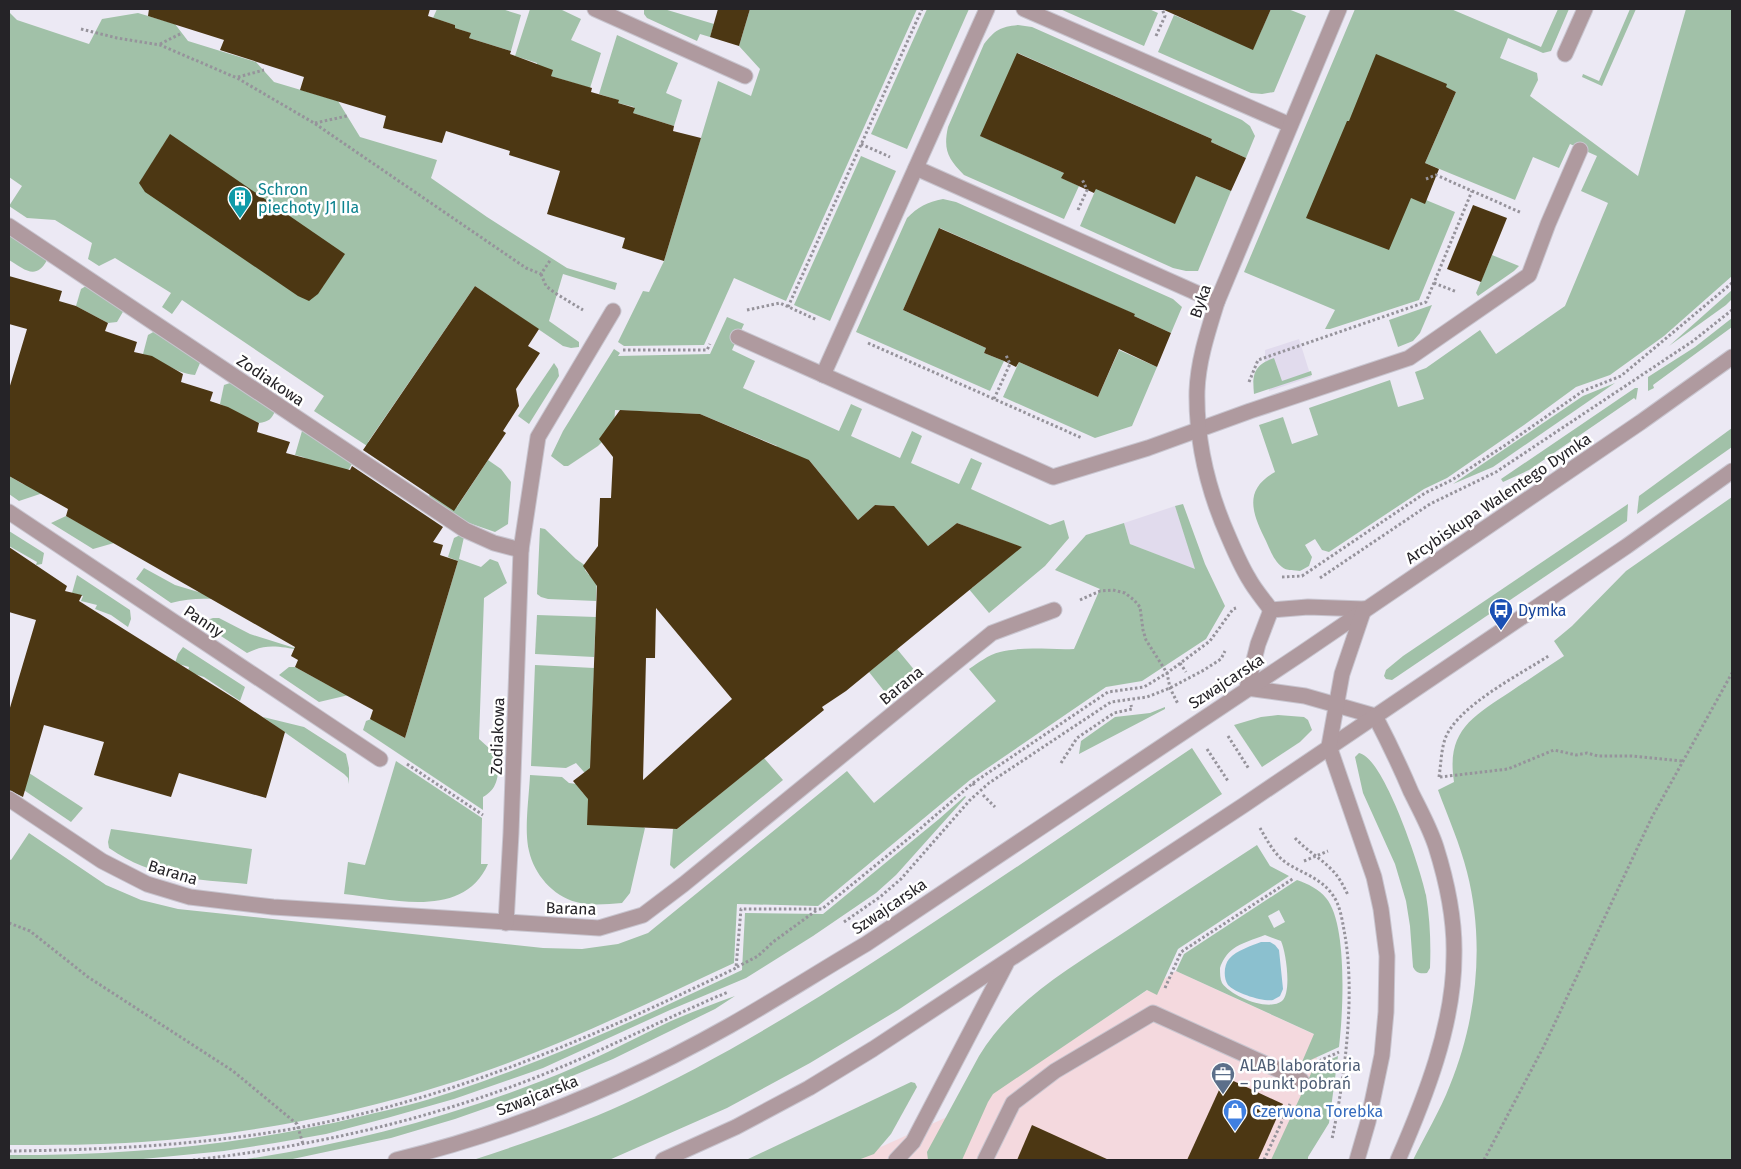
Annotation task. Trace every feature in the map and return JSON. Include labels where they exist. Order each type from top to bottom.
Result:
[{"type":"street","points":[[595,9],[745,76]]},
{"type":"street","points":[[823,375],[987,9]]},
{"type":"street","points":[[1024,9],[1290,125]]},
{"type":"street","name":"Byka","points":[[1271,610],[1249,579],[1218,513],[1204,467],[1198,430],[1197,390],[1206,337],[1217,302],[1339,9]]},
{"type":"street","points":[[1565,54],[1584,9]]},
{"type":"street","points":[[738,337],[1053,477],[1148,448],[1250,411],[1409,358],[1529,275],[1548,224],[1580,150]]},
{"type":"street","points":[[916,168],[1217,302]]},
{"type":"street","name":"Zodiakowa","points":[[9,226],[465,530],[494,543],[521,550]]},
{"type":"street","name":"Zodiakowa","points":[[506,922],[521,550],[538,437],[610,317]]},
{"type":"street","name":"Arcybiskupa Walentego Dymka","points":[[1364,609],[1641,422],[1732,357]]},
{"type":"street","points":[[663,1160],[736,1127],[809,1088],[873,1049],[1251,801],[1329,746],[1627,546],[1732,471]]},
{"type":"street","name":"Panny","points":[[9,512],[380,759]]},
{"type":"street","points":[[1357,1160],[1368,1122],[1382,1055],[1386,1012],[1387,956],[1382,909],[1374,877],[1329,746],[1337,705],[1342,674],[1364,609],[1308,607],[1271,610],[1258,644],[1247,688],[1305,696],[1337,705],[1376,716],[1436,846],[1446,882],[1452,917],[1454,957],[1450,1003],[1441,1042],[1412,1126],[1398,1160]]},
{"type":"street","name":"Szwajcarska","points":[[396,1160],[465,1140],[550,1110],[614,1084],[730,1025],[866,944],[1364,609]]},
{"type":"street","name":"Barana","points":[[9,799],[102,861],[147,884],[190,897],[273,907],[600,928],[642,915],[684,884],[992,633],[1054,610]]},
{"type":"street","points":[[896,1160],[913,1142],[1007,962]]},
{"type":"street","points":[[985,1160],[1013,1103],[1055,1071],[1153,1013],[1301,1080]]},
{"type":"path","points":[[788,307],[922,9]]},
{"type":"path","points":[[80,29],[117,38],[160,45],[238,78],[314,123],[511,259],[526,268],[542,274]]},
{"type":"path","points":[[160,45],[182,33]]},
{"type":"path","points":[[238,78],[264,70]]},
{"type":"path","points":[[314,123],[347,116]]},
{"type":"path","points":[[861,144],[894,158]]},
{"type":"path","points":[[1426,179],[1436,175],[1526,215]]},
{"type":"path","points":[[1247,387],[1258,360],[1426,302],[1472,191]]},
{"type":"path","points":[[551,259],[542,274],[546,286],[555,294],[610,317]]},
{"type":"path","points":[[1434,283],[1459,293]]},
{"type":"path","points":[[1278,581],[1282,578],[1302,576],[1425,494],[1452,480],[1583,391],[1620,376],[1732,283]]},
{"type":"path","points":[[742,311],[780,304],[1086,440]]},
{"type":"path","points":[[1315,582],[1430,504],[1496,472],[1693,342],[1732,310]]},
{"type":"path","points":[[621,350],[707,350],[711,341]]},
{"type":"path","points":[[994,399],[1010,364],[1006,355]]},
{"type":"path","points":[[1054,610],[1100,591],[1113,590],[1134,600],[1140,607],[1146,640],[1167,673],[1170,688],[1179,706]]},
{"type":"path","points":[[736,968],[741,909],[822,909],[973,783],[1108,692],[1144,687],[1167,673],[1210,641],[1233,609],[1238,607]]},
{"type":"path","points":[[841,924],[901,880],[970,800],[989,783],[1110,702],[1147,697],[1170,688],[1221,659],[1227,648]]},
{"type":"path","points":[[1440,777],[1441,754],[1446,738],[1456,721],[1471,706],[1550,655]]},
{"type":"path","points":[[1180,663],[1186,672]]},
{"type":"path","points":[[1484,1160],[1544,1046],[1652,817],[1732,673]]},
{"type":"path","points":[[1130,689],[1130,695]]},
{"type":"path","points":[[1061,763],[1077,738],[1114,713],[1132,710],[1131,705]]},
{"type":"path","points":[[1224,730],[1252,773]]},
{"type":"path","points":[[1202,742],[1232,787]]},
{"type":"path","points":[[1435,780],[1440,777],[1508,769],[1554,750],[1598,756],[1632,756],[1683,761]]},
{"type":"path","points":[[380,759],[398,758],[511,833]]},
{"type":"path","points":[[973,783],[976,787]]},
{"type":"path","points":[[983,795],[994,807]]},
{"type":"path","points":[[1295,838],[1303,847],[1331,869],[1340,880],[1350,903]]},
{"type":"path","points":[[1268,840],[1287,864],[1316,879],[1327,888],[1334,897],[1342,919],[1348,960],[1349,995],[1345,1052],[1331,1142]]},
{"type":"path","points":[[1304,861],[1328,852]]},
{"type":"path","points":[[1153,1013],[1181,952],[1294,878]]},
{"type":"path","points":[[9,1151],[142,1147],[223,1140],[298,1128],[384,1108],[486,1077],[608,1028],[758,956],[773,942],[817,910]]},
{"type":"path","points":[[9,923],[30,931],[88,977],[233,1071],[297,1124],[303,1144]]},
{"type":"path","points":[[193,1160],[247,1154],[303,1144],[369,1130],[424,1115],[483,1096],[558,1068],[730,991]]},
{"type":"shaded area","points":[[1299,339],[1311,377],[1269,391],[1265,350]]},
{"type":"shaded area","points":[[1175,506],[1196,570],[1130,544],[1124,523]]},
{"type":"shaded area","points":[[1176,971],[1320,1037],[1309,1109],[1285,1160],[852,1160],[978,1103]]},
{"type":"green space","points":[[437,9],[502,9],[521,15],[511,51],[469,38],[470,33],[455,28],[455,25],[433,18]]},
{"type":"green space","points":[[530,9],[560,9],[581,19],[571,40],[601,53],[590,88],[551,76],[537,63],[515,56]]},
{"type":"green space","points":[[644,9],[664,9],[714,24],[710,37],[700,34],[697,41],[647,18],[644,14]]},
{"type":"green space","points":[[750,9],[917,9],[786,301],[734,278],[704,345],[624,346],[618,342],[643,291],[649,292],[664,261],[718,81],[751,96],[760,69],[739,46]]},
{"type":"green space","points":[[927,9],[969,9],[907,149],[871,134]]},
{"type":"green space","points":[[1060,9],[1149,9],[1158,13],[1144,46]]},
{"type":"green space","points":[[1271,9],[1288,9],[1306,16],[1274,92],[1251,93],[1158,52],[1174,15],[1253,49]]},
{"type":"green space","points":[[1355,9],[1451,9],[1541,47],[1558,9],[1569,9],[1551,51],[1543,53],[1508,38],[1500,58],[1537,73],[1538,80],[1530,96],[1638,176],[1686,9],[1732,9],[1732,276],[1664,336],[1610,375],[1576,387],[1447,478],[1424,489],[1329,552],[1322,550],[1315,539],[1305,545],[1312,557],[1309,566],[1300,571],[1284,568],[1274,559],[1254,512],[1254,494],[1258,486],[1275,472],[1259,425],[1283,417],[1292,444],[1318,435],[1309,408],[1390,380],[1398,407],[1424,399],[1415,372],[1426,368],[1480,330],[1496,354],[1565,306],[1608,203],[1581,191],[1597,156],[1570,144],[1559,168],[1533,157],[1515,200],[1425,163],[1456,92],[1385,62],[1411,198],[1426,200],[1455,212],[1419,300],[1325,329],[1335,310],[1244,272]]},
{"type":"green space","points":[[1630,9],[1636,9],[1602,86],[1582,77],[1583,74],[1599,81]]},
{"type":"green space","points":[[9,12],[17,20],[89,44],[102,19],[138,13],[175,24],[188,41],[256,62],[274,82],[338,101],[360,137],[437,160],[431,178],[487,217],[567,268],[617,283],[615,290],[563,274],[549,321],[579,342],[579,347],[571,348],[563,346],[475,286],[368,442],[399,467],[314,411],[324,396],[182,300],[172,314],[162,307],[171,293],[115,258],[99,266],[88,259],[92,243],[55,220],[27,218],[9,206],[22,186],[9,177]]},
{"type":"green space","points":[[1018,25],[1032,27],[1242,120],[1250,126],[1255,136],[1246,158],[1211,142],[1212,139],[1018,53],[981,136],[1064,173],[1062,178],[1079,186],[1064,219],[964,175],[948,154],[946,142],[948,127],[984,44],[998,30]]},
{"type":"green space","points":[[617,35],[678,63],[666,93],[682,100],[674,126],[633,113],[634,107],[618,103],[618,100],[599,94]]},
{"type":"green space","points":[[861,156],[896,171],[830,321],[794,305]]},
{"type":"green space","points":[[1196,176],[1231,191],[1198,271],[1173,268],[1080,226],[1096,189]]},
{"type":"green space","points":[[943,199],[956,202],[1173,299],[1182,307],[1171,333],[1134,316],[1134,314],[940,228],[903,310],[986,348],[984,353],[1004,361],[990,391],[856,332],[907,218],[923,206]]},
{"type":"green space","points":[[9,235],[47,260],[39,270],[29,271],[9,260]]},
{"type":"green space","points":[[1492,255],[1519,266],[1478,296],[1476,293]]},
{"type":"green space","points":[[86,286],[124,310],[117,322],[108,323],[76,306],[81,289]]},
{"type":"green space","points":[[1732,290],[1732,299],[1726,305],[1669,346]]},
{"type":"green space","points":[[1432,305],[1420,333],[1413,341],[1398,347],[1389,320]]},
{"type":"green space","points":[[727,317],[744,324],[732,350],[755,361],[743,388],[839,431],[851,404],[862,409],[851,436],[900,458],[912,431],[922,436],[911,463],[959,484],[971,458],[982,463],[971,489],[1050,525],[1064,520],[1069,538],[1045,566],[989,613],[968,588],[972,588],[1021,547],[957,523],[928,546],[893,506],[875,505],[858,520],[809,460],[731,502],[777,446],[700,414],[615,410],[614,430],[598,446],[568,466],[564,466],[551,456],[563,431],[614,349],[620,353],[618,356],[710,354]]},
{"type":"green space","points":[[1732,318],[1732,327],[1653,385],[1654,388],[1648,391],[1648,377],[1695,347]]},
{"type":"green space","points":[[155,331],[199,359],[200,363],[195,375],[181,372],[143,354],[148,335]]},
{"type":"green space","points":[[1119,350],[1157,367],[1132,426],[1095,438],[1003,397],[1019,362],[1098,397]]},
{"type":"green space","points":[[1274,358],[1282,381],[1311,371],[1312,375],[1254,394],[1253,381],[1258,367]]},
{"type":"green space","points":[[554,363],[558,369],[559,376],[529,424],[518,416]]},
{"type":"green space","points":[[233,382],[275,411],[271,418],[259,423],[220,404],[224,385]]},
{"type":"green space","points":[[1615,383],[1493,467],[1453,484],[1583,396]]},
{"type":"green space","points":[[1635,388],[1638,388],[1636,400],[1634,398],[1529,470],[1503,482],[1501,479]]},
{"type":"green space","points":[[1732,428],[1732,447],[1637,514],[1639,496]]},
{"type":"green space","points":[[305,430],[353,462],[349,469],[337,475],[303,457],[295,455],[302,431]]},
{"type":"green space","points":[[488,460],[501,469],[511,482],[508,524],[495,532],[453,515],[429,497],[431,489],[457,507]]},
{"type":"green space","points":[[9,476],[23,484],[49,491],[19,501],[9,494]]},
{"type":"green space","points":[[1732,497],[1732,1160],[1413,1160],[1442,1104],[1459,1060],[1467,1034],[1475,980],[1477,953],[1473,899],[1461,851],[1438,790],[1454,782],[1454,750],[1458,738],[1473,718],[1484,709],[1564,656],[1554,641],[1572,626],[1626,571]]},
{"type":"green space","points":[[1183,504],[1205,564],[1225,606],[1206,639],[1142,681],[1106,687],[970,780],[818,906],[737,904],[734,963],[557,1044],[484,1072],[372,1105],[257,1129],[180,1139],[109,1144],[9,1145],[9,859],[11,860],[29,833],[106,885],[141,900],[178,909],[543,948],[582,949],[618,944],[648,933],[847,771],[874,803],[996,701],[969,669],[987,657],[1009,650],[1074,649],[1100,589],[1055,570],[1086,535],[1124,523],[1130,544],[1195,569],[1175,506]]},
{"type":"green space","points":[[1628,504],[1627,521],[1392,680],[1386,679],[1384,676],[1386,670],[1403,656]]},
{"type":"green space","points":[[66,516],[99,534],[121,541],[93,549],[51,523]]},
{"type":"green space","points":[[540,528],[545,529],[576,559],[586,566],[585,570],[589,575],[597,576],[596,601],[548,599],[537,594]]},
{"type":"green space","points":[[9,531],[44,553],[42,564],[36,565],[37,562],[9,546]]},
{"type":"green space","points":[[460,535],[464,537],[459,559],[481,567],[490,559],[498,562],[507,583],[484,598],[479,739],[499,757],[497,780],[492,789],[483,797],[483,810],[363,730],[366,721],[371,719],[405,738],[458,561],[448,557],[454,538]]},
{"type":"green space","points":[[144,568],[175,585],[225,600],[198,599],[171,603],[136,579]]},
{"type":"green space","points":[[77,575],[130,610],[131,619],[128,627],[111,615],[95,609],[97,605],[81,601],[83,596],[72,593]]},
{"type":"green space","points":[[537,615],[596,617],[594,657],[535,654]]},
{"type":"green space","points":[[219,618],[250,634],[301,650],[267,647],[247,653],[204,625],[207,620]]},
{"type":"green space","points":[[183,647],[245,687],[240,701],[204,677],[188,672],[189,667],[175,663]]},
{"type":"green space","points":[[897,649],[916,672],[888,696],[869,672]]},
{"type":"green space","points":[[535,665],[594,668],[590,773],[584,772],[576,763],[566,768],[531,766]]},
{"type":"green space","points":[[289,667],[295,667],[328,685],[353,694],[319,702],[279,675]]},
{"type":"green space","points":[[1165,707],[1165,709],[1079,754],[1081,741],[1115,717],[1150,713]]},
{"type":"green space","points":[[1278,715],[1304,717],[1308,720],[1312,730],[1300,742],[1262,767],[1234,725],[1261,717]]},
{"type":"green space","points":[[263,717],[304,727],[346,754],[349,768],[349,784],[348,778],[344,774]]},
{"type":"green space","points":[[1192,748],[1222,794],[898,1010],[810,1063],[727,1108],[609,1160],[473,1160],[550,1134],[626,1103],[704,1064],[741,1043],[816,999],[889,952]]},
{"type":"green space","points":[[1359,753],[1369,759],[1390,793],[1423,882],[1430,932],[1430,968],[1427,973],[1418,973],[1413,967],[1406,901],[1395,864],[1363,793],[1355,757]]},
{"type":"green space","points":[[764,758],[783,780],[674,869],[670,865],[673,829],[677,829]]},
{"type":"green space","points":[[9,760],[83,808],[71,822],[9,780]]},
{"type":"green space","points":[[396,761],[482,818],[481,864],[488,864],[477,882],[462,893],[444,899],[425,902],[344,894],[348,862],[365,865]]},
{"type":"green space","points":[[530,775],[562,777],[569,783],[577,784],[583,793],[645,828],[630,893],[622,903],[593,904],[576,902],[560,895],[540,876],[532,860],[528,842],[527,823]]},
{"type":"green space","points":[[965,796],[896,875],[876,893],[813,936],[746,978],[670,1010],[543,1068],[454,1099],[387,1118],[326,1134],[275,1143],[224,1151],[143,1159],[9,1160],[9,1155],[99,1153],[187,1146],[231,1141],[319,1126],[419,1102],[452,1092],[563,1051],[742,970],[745,913],[823,914]]},
{"type":"green space","points":[[111,829],[252,849],[247,884],[192,879],[159,872],[142,866],[109,848],[108,842]]},
{"type":"green space","points":[[1257,845],[1270,866],[1289,876],[1178,949],[1157,995],[1147,990],[993,1094],[962,1160],[928,1160],[927,1152],[979,1056],[992,1036],[1008,1018],[1025,1002],[1063,973]]},
{"type":"green space","points":[[1297,880],[1313,887],[1326,898],[1333,911],[1338,928],[1342,970],[1342,1013],[1339,1047],[1304,1063],[1302,1062],[1314,1034],[1176,971],[1184,954]],"holes":[[[1279,910],[1285,922],[1274,928],[1268,916]],[[1265,935],[1281,941],[1285,954],[1287,981],[1287,989],[1282,1001],[1268,1005],[1250,1001],[1233,993],[1222,983],[1220,978],[1220,968],[1223,960],[1233,949]]]},
{"type":"green space","points":[[735,996],[715,1009],[613,1059],[546,1087],[455,1119],[391,1138],[288,1160],[240,1160],[318,1147],[394,1129],[507,1094],[592,1059],[671,1021]]},
{"type":"green space","points":[[1338,1056],[1329,1123],[1308,1160],[1271,1160],[1314,1067]]},
{"type":"green space","points":[[911,1082],[915,1083],[917,1087],[891,1134],[874,1154],[858,1160],[746,1160]]},
{"type":"water","points":[[1261,942],[1270,942],[1279,950],[1283,989],[1280,996],[1273,1000],[1263,1000],[1243,994],[1228,985],[1225,979],[1225,968],[1229,959],[1240,951]]},
{"type":"building","points":[[149,9],[430,9],[428,16],[455,25],[455,28],[471,33],[469,38],[511,51],[510,54],[553,70],[551,76],[592,88],[591,92],[619,100],[618,103],[635,108],[633,113],[674,126],[673,131],[701,138],[664,261],[622,248],[625,238],[547,214],[560,171],[509,155],[510,151],[446,131],[442,143],[383,128],[386,116],[300,90],[304,77],[220,50],[224,40],[148,16]]},
{"type":"building","points":[[718,9],[750,9],[739,46],[710,37]]},
{"type":"building","points":[[1162,9],[1271,9],[1253,50]]},
{"type":"building","points":[[1017,53],[1212,139],[1211,142],[1246,158],[1231,191],[1196,176],[1175,224],[1096,189],[1094,193],[1061,178],[1064,173],[980,136]]},
{"type":"building","points":[[1376,54],[1447,84],[1446,87],[1456,92],[1425,163],[1439,169],[1425,204],[1411,198],[1389,250],[1306,218]]},
{"type":"building","name":"Schron piechoty J1 IIa","points":[[170,134],[345,254],[318,294],[309,301],[298,296],[145,192],[139,183]]},
{"type":"building","points":[[1473,205],[1507,218],[1481,282],[1447,269]]},
{"type":"building","points":[[939,228],[1135,314],[1134,316],[1171,333],[1157,367],[1119,349],[1098,397],[1019,362],[1016,367],[984,353],[986,348],[903,310]]},
{"type":"building","points":[[9,276],[62,291],[59,301],[76,306],[108,323],[105,331],[137,342],[134,352],[152,356],[183,374],[181,382],[213,392],[210,401],[228,407],[259,423],[257,432],[290,442],[286,453],[350,470],[352,466],[443,527],[433,542],[443,545],[440,555],[458,561],[405,738],[370,719],[373,710],[295,667],[298,660],[291,656],[295,647],[66,516],[68,509],[9,476],[9,389],[27,329],[9,324]]},
{"type":"building","points":[[475,286],[539,329],[528,346],[540,353],[516,389],[519,406],[503,431],[506,433],[454,511],[363,450]]},
{"type":"building","points":[[620,410],[700,414],[809,460],[858,520],[875,505],[894,506],[928,546],[957,523],[1022,547],[846,691],[822,707],[824,710],[677,829],[587,825],[588,799],[573,781],[590,768],[597,586],[583,566],[598,546],[600,498],[611,498],[613,457],[599,439]],"holes":[[[656,608],[732,699],[643,780],[646,658],[655,658]]]},
{"type":"building","points":[[9,547],[67,586],[65,591],[82,595],[79,601],[285,732],[266,798],[179,773],[171,797],[94,775],[104,742],[44,725],[23,797],[9,790],[9,711],[36,620],[9,612]]},
{"type":"building","name":"Czerwona Torebka","points":[[1225,1077],[1283,1104],[1258,1160],[1187,1160]]},
{"type":"building","points":[[1032,1125],[1109,1160],[1017,1160]]},
{"type":"place","name":"Schron piechoty J1 IIa","points":[[240,219]]},
{"type":"place","name":"Dymka","points":[[1501,631]]},
{"type":"place","name":"ALAB laboratoria – punkt pobrań","points":[[1223,1095]]},
{"type":"place","name":"Czerwona Torebka","points":[[1235,1132]]}]
